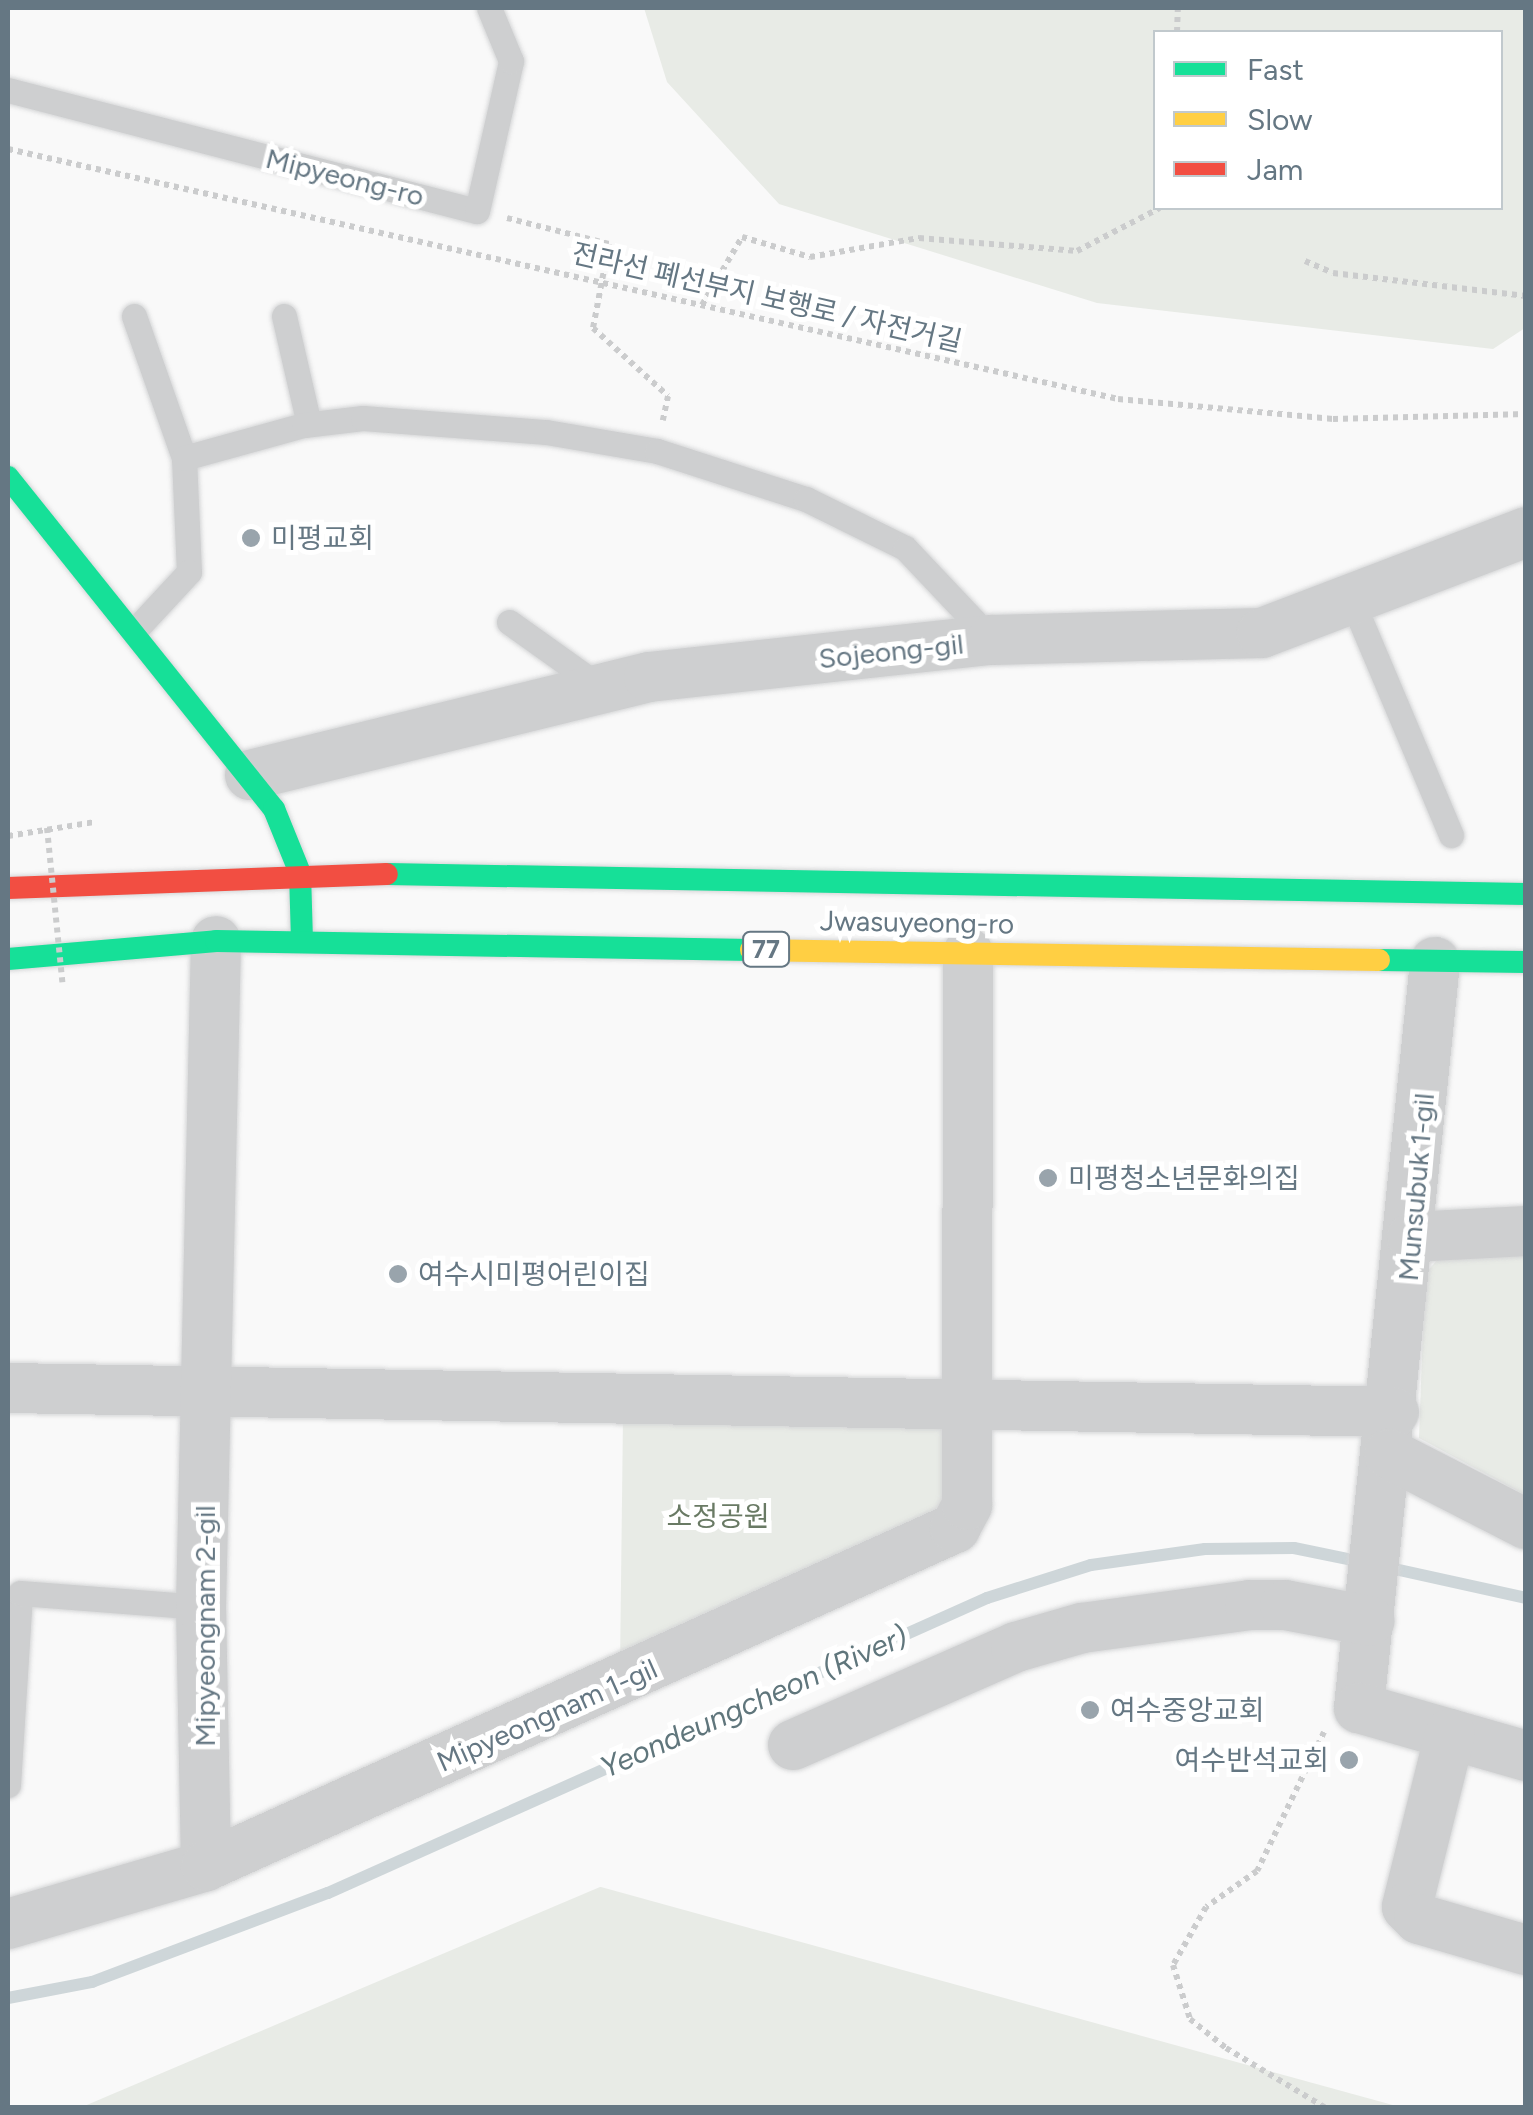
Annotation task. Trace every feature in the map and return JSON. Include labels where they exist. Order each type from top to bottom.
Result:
[{"type":"main road","points":[[8,477],[250,775],[289,835],[300,872],[302,942]]},
{"type":"main road","name":"Jwasuyeong-ro","points":[[8,888],[300,872],[1526,894]]},
{"type":"main road","name":"Jwasuyeong-ro","points":[[8,958],[216,941],[1526,962]]},
{"type":"street","name":"Sojeong-gil","points":[[250,775],[600,687],[992,640],[1262,633],[1353,602],[1526,532]]},
{"type":"street","name":"Mipyeongnam 2-gil","points":[[206,1866],[201,1607],[209,1386],[216,941]]},
{"type":"street","name":"Mipyeongnam 1-gil","points":[[8,1924],[206,1866],[945,1537],[968,1505],[968,953]]},
{"type":"street","name":"Munsubuk 1-gil","points":[[1371,1614],[1412,1237],[1436,962]]},
{"type":"street","points":[[1412,1237],[1526,1231]]},
{"type":"street","points":[[8,1388],[209,1386],[968,1401],[1391,1433],[1526,1524]]},
{"type":"street","points":[[793,1746],[1016,1647],[1082,1628],[1250,1605],[1285,1605],[1371,1614],[1360,1708],[1526,1756]]},
{"type":"street","points":[[1450,1734],[1407,1907],[1427,1922],[1526,1950]]},
{"type":"lane","points":[[477,210],[512,61],[490,8]]},
{"type":"lane","name":"Mipyeong-ro","points":[[8,90],[477,210]]},
{"type":"lane","points":[[134,316],[184,458],[188,572],[136,630]]},
{"type":"lane","points":[[284,316],[310,424]]},
{"type":"lane","points":[[184,458],[310,424],[427,419],[657,450],[806,499],[905,548],[992,640]]},
{"type":"lane","points":[[1353,602],[1450,836]]},
{"type":"lane","points":[[509,622],[600,687]]},
{"type":"lane","points":[[8,1785],[20,1593],[201,1607]]},
{"type":"path","name":"전라선 폐선부지 보행로 / 자전거길","points":[[8,149],[1118,399],[1334,419],[1526,414]]},
{"type":"path","points":[[477,210],[609,244],[593,328],[668,396],[657,450]]},
{"type":"path","points":[[702,305],[742,236],[810,257],[920,238],[1077,251],[1156,210]]},
{"type":"path","points":[[1305,262],[1333,273],[1526,296]]},
{"type":"path","points":[[8,836],[94,822]]},
{"type":"path","points":[[47,828],[63,987]]},
{"type":"path","points":[[1326,2108],[1226,2048],[1190,2019],[1172,1965],[1206,1907],[1257,1872],[1327,1726],[1360,1708]]},
{"type":"green space","points":[[644,8],[1525,8],[1525,328],[1493,349],[1097,303],[779,204],[667,82]]},
{"type":"green space","points":[[1525,1248],[1525,1495],[1419,1438],[1425,1274],[1443,1253]]},
{"type":"green space","name":"소정공원","points":[[623,1416],[944,1427],[946,1497],[920,1528],[620,1668]]},
{"type":"green space","points":[[601,1887],[1400,2107],[82,2107]]},
{"type":"waterway","name":"Yeondeungcheon (River)","points":[[8,1998],[92,1982],[328,1893],[987,1598],[1091,1565],[1205,1549],[1294,1548],[1362,1562]]},
{"type":"waterway","name":"Yeondeungcheon (River)","points":[[1381,1566],[1526,1598]]},
{"type":"traffic: fast","points":[[8,477],[274,809],[300,873],[302,942]]},
{"type":"traffic: fast","points":[[387,874],[1526,894]]},
{"type":"traffic: fast","points":[[8,959],[216,941],[751,950]]},
{"type":"traffic: fast","points":[[1379,960],[1526,962]]},
{"type":"traffic: slow","points":[[751,950],[1379,960]]},
{"type":"traffic: jam","points":[[8,888],[387,874]]},
{"type":"place","name":"미평교회","points":[[251,538]]},
{"type":"place","name":"미평청소년문화의집","points":[[1048,1178]]},
{"type":"place","name":"여수시미평어린이집","points":[[398,1274]]},
{"type":"place","name":"여수중앙교회","points":[[1090,1710]]},
{"type":"place","name":"여수반석교회","points":[[1349,1760]]}]
